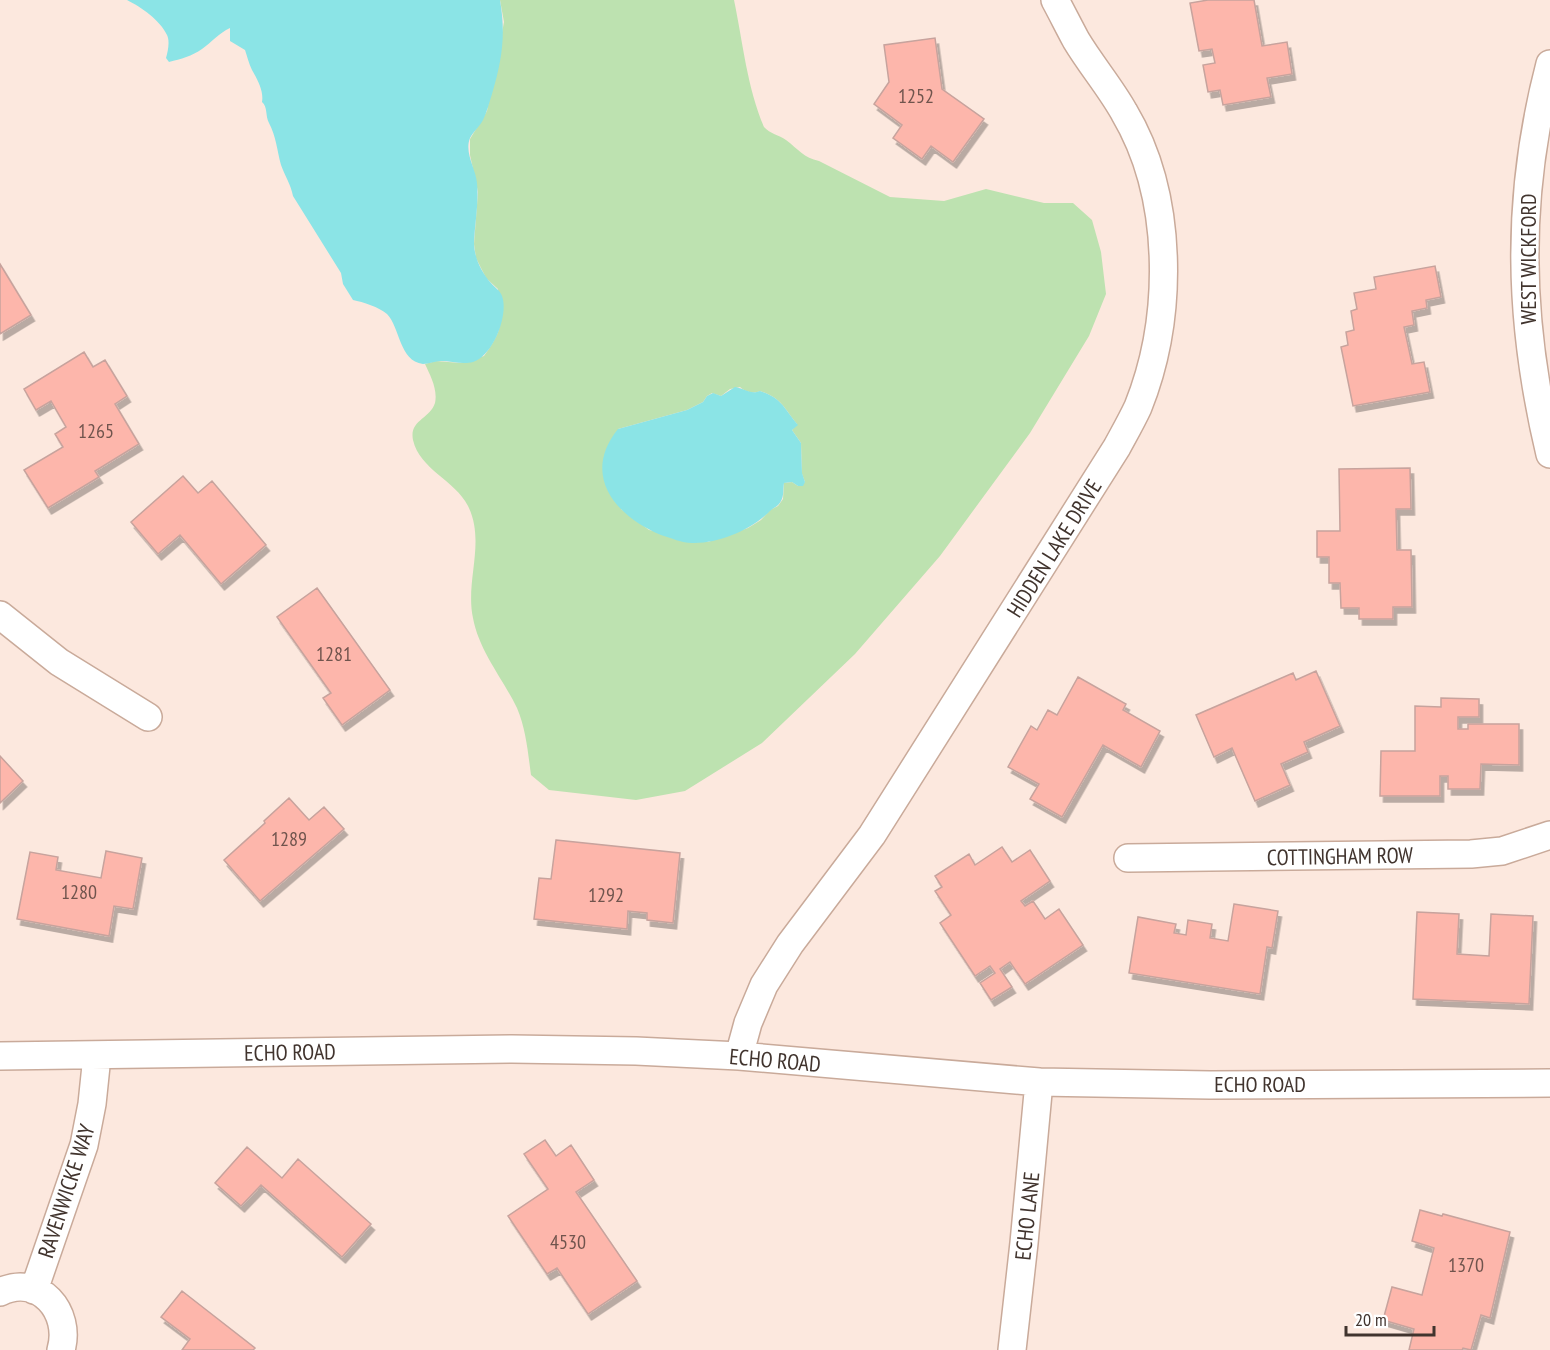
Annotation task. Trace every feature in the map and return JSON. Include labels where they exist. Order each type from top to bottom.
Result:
[{"type":"street","name":"HIDDEN LAKE DRIVE","points":[[738,1056],[748,1023],[764,985],[790,944],[872,835],[1118,447],[1138,407],[1152,363],[1160,318],[1163,272],[1162,228],[1155,186],[1141,147],[1125,113],[1077,41],[1055,0]]},
{"type":"street","name":"WEST WICKFORD","points":[[1550,64],[1530,160],[1524,271],[1532,366],[1550,454]]},
{"type":"street","points":[[0,615],[59,662],[148,717]]},
{"type":"street","name":"COTTINGHAM ROW","points":[[1128,858],[1471,854],[1502,851],[1550,835]]},
{"type":"street","name":"ECHO ROAD","points":[[0,1056],[512,1049],[636,1051],[738,1056],[1039,1082],[1210,1085],[1550,1083]]},
{"type":"street","name":"RAVENWICKE WAY","points":[[34,1290],[84,1145],[92,1104],[97,1056]]},
{"type":"street","name":"ECHO LANE","points":[[1012,1350],[1026,1231],[1039,1082]]},
{"type":"street","points":[[0,1292],[20,1287],[34,1290],[47,1298],[58,1309],[64,1324],[61,1350]]},
{"type":"green space","points":[[500,0],[734,0],[753,96],[764,127],[786,140],[801,153],[890,197],[944,201],[986,189],[1044,203],[1073,203],[1092,220],[1101,252],[1106,294],[1089,336],[1030,433],[940,556],[855,654],[762,743],[685,791],[636,800],[549,790],[531,775],[523,724],[517,708],[480,642],[473,618],[471,590],[475,533],[473,520],[462,497],[423,459],[413,440],[414,428],[429,413],[436,398],[425,364],[436,361],[460,363],[484,356],[500,324],[498,289],[486,278],[476,258],[474,244],[478,192],[470,155],[470,139],[487,111],[504,22]],"holes":[[[740,387],[747,391],[760,391],[773,397],[782,404],[797,424],[792,430],[801,443],[802,474],[805,482],[798,486],[792,482],[784,483],[783,499],[761,520],[748,528],[708,542],[649,530],[621,509],[618,429],[687,410],[703,402],[712,393],[721,396],[730,389]]]},
{"type":"water","points":[[127,0],[500,0],[503,36],[498,70],[484,117],[470,138],[468,149],[477,190],[475,253],[484,274],[501,294],[504,304],[498,334],[487,352],[473,362],[465,363],[441,361],[423,364],[409,357],[387,314],[366,303],[353,300],[343,284],[341,273],[293,196],[262,102],[260,85],[245,50],[230,41],[230,28],[198,51],[169,62],[166,58],[168,40],[164,29],[150,14]]},
{"type":"water","points":[[735,387],[750,392],[760,391],[773,397],[782,404],[798,425],[792,430],[801,443],[802,473],[805,482],[803,486],[792,482],[784,483],[780,503],[761,519],[733,535],[702,543],[684,542],[661,535],[630,517],[617,505],[608,492],[603,478],[603,462],[607,446],[618,429],[687,410],[703,402],[713,393],[721,396]]},
{"type":"building","points":[[1208,0],[1254,0],[1262,46],[1287,42],[1292,74],[1267,78],[1271,97],[1223,105],[1220,90],[1208,92],[1203,65],[1215,63],[1212,49],[1199,51],[1190,3]]},
{"type":"building","points":[[935,38],[942,89],[984,119],[953,162],[931,146],[922,159],[893,138],[902,125],[874,104],[889,82],[884,45]]},
{"type":"building","points":[[0,264],[31,315],[0,334]]},
{"type":"building","points":[[1435,266],[1441,297],[1426,300],[1427,308],[1412,311],[1414,325],[1404,327],[1412,364],[1424,362],[1430,392],[1353,406],[1341,347],[1348,345],[1346,332],[1354,330],[1351,311],[1357,309],[1354,293],[1376,289],[1374,277]]},
{"type":"building","points":[[84,352],[93,367],[105,360],[127,396],[115,404],[139,444],[95,471],[99,477],[48,508],[24,470],[63,447],[55,434],[66,427],[51,401],[36,410],[24,389]]},
{"type":"building","points":[[1410,468],[1411,509],[1396,509],[1397,550],[1411,550],[1412,607],[1393,607],[1393,619],[1359,619],[1359,608],[1341,608],[1340,583],[1329,583],[1329,557],[1317,557],[1317,531],[1340,531],[1339,469]]},
{"type":"building","points":[[183,476],[198,493],[212,481],[266,545],[221,584],[180,535],[158,554],[131,522]]},
{"type":"building","points":[[317,588],[390,690],[342,725],[323,698],[331,693],[277,617]]},
{"type":"building","points":[[1316,671],[1340,726],[1304,742],[1308,752],[1281,764],[1290,785],[1255,801],[1232,748],[1214,757],[1196,715],[1293,673],[1296,680]]},
{"type":"building","points":[[1078,677],[1126,704],[1123,710],[1160,731],[1141,767],[1103,745],[1062,817],[1030,799],[1039,784],[1008,767],[1031,726],[1037,730],[1048,710],[1057,715]]},
{"type":"building","points":[[1441,698],[1479,699],[1479,717],[1458,717],[1458,729],[1468,729],[1468,724],[1519,724],[1519,765],[1481,764],[1480,789],[1448,789],[1448,776],[1440,776],[1440,796],[1380,796],[1381,751],[1415,751],[1415,706],[1441,707]]},
{"type":"building","points":[[0,756],[23,781],[0,803]]},
{"type":"building","points":[[289,798],[309,820],[324,807],[344,829],[260,901],[224,860]]},
{"type":"building","points":[[556,840],[680,853],[673,923],[647,920],[647,913],[628,911],[627,929],[534,919],[539,878],[551,879]]},
{"type":"building","points":[[1002,847],[1012,862],[1030,850],[1050,881],[1021,901],[1025,906],[1033,901],[1045,919],[1059,909],[1083,945],[1025,984],[1010,962],[1000,969],[1012,987],[991,1000],[980,983],[995,973],[990,966],[975,976],[940,923],[951,915],[935,891],[942,887],[935,876],[969,854],[975,865]]},
{"type":"building","points":[[106,851],[142,858],[133,909],[114,906],[109,936],[17,919],[30,852],[58,857],[56,870],[101,878]]},
{"type":"building","points":[[1234,904],[1278,911],[1272,948],[1267,947],[1260,994],[1129,973],[1138,917],[1176,924],[1174,933],[1186,935],[1188,920],[1212,924],[1210,938],[1228,941]]},
{"type":"building","points":[[1417,912],[1459,914],[1457,954],[1489,956],[1491,914],[1533,916],[1529,1004],[1413,999]]},
{"type":"building","points":[[545,1140],[556,1156],[571,1145],[594,1180],[576,1192],[637,1281],[588,1314],[557,1268],[547,1274],[508,1216],[548,1189],[524,1154]]},
{"type":"building","points":[[247,1147],[282,1178],[298,1159],[371,1224],[342,1257],[261,1185],[241,1206],[215,1183]]},
{"type":"building","points":[[1420,1210],[1510,1232],[1490,1318],[1481,1315],[1471,1350],[1463,1348],[1462,1350],[1409,1350],[1414,1329],[1383,1320],[1392,1287],[1422,1295],[1434,1248],[1412,1241]]},
{"type":"building","points":[[182,1291],[255,1348],[253,1350],[182,1350],[190,1339],[161,1317]]}]
